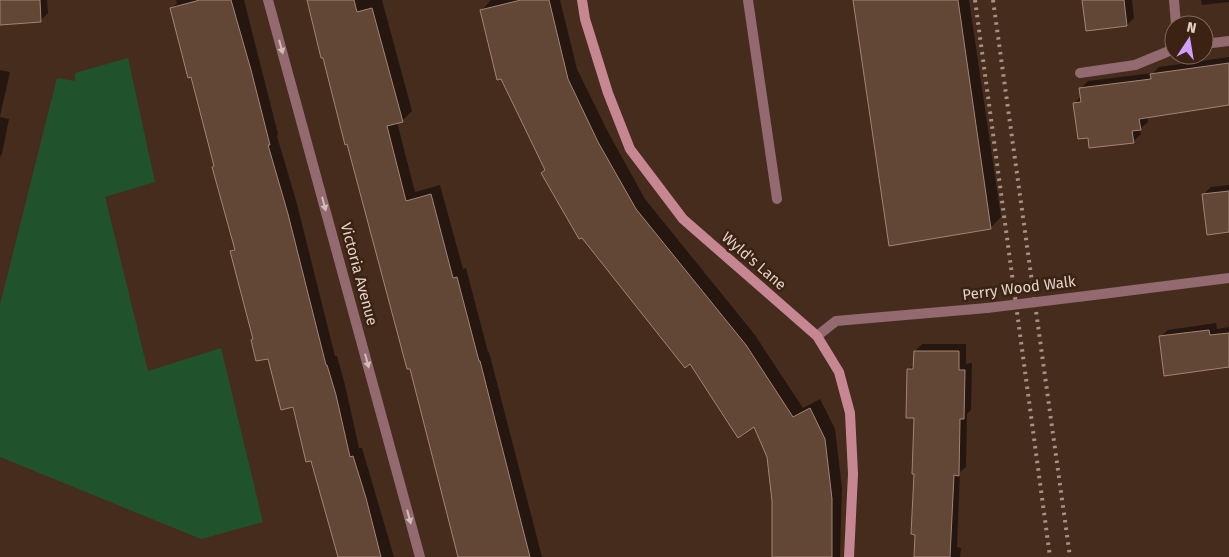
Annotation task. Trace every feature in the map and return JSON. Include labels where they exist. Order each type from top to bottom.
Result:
[{"type":"main road","name":"Wyld's Lane","points":[[582,0],[585,19],[608,93],[630,149],[683,218],[817,336],[839,372],[850,413],[853,474],[849,557]]},
{"type":"street","name":"Victoria Avenue","points":[[268,0],[420,557]]},
{"type":"street","points":[[748,0],[777,199]]},
{"type":"street","points":[[1174,0],[1175,15]]},
{"type":"street","points":[[1214,43],[1229,41]]},
{"type":"street","points":[[1080,73],[1135,65],[1164,53]]},
{"type":"street","name":"Perry Wood Walk","points":[[817,336],[836,321],[987,308],[1229,278]]},
{"type":"green space","points":[[128,58],[155,182],[105,197],[148,371],[221,348],[263,522],[201,539],[0,457],[0,305],[57,78],[75,81],[75,73]]},
{"type":"building","points":[[0,0],[40,0],[41,22],[0,25]]},
{"type":"building","points":[[200,0],[231,0],[251,70],[270,145],[268,145],[288,214],[326,365],[336,395],[350,457],[353,456],[381,557],[338,557],[311,461],[306,462],[293,407],[281,410],[268,359],[256,361],[251,340],[253,339],[230,251],[235,250],[212,167],[214,166],[191,77],[188,78],[170,8]]},
{"type":"building","points":[[307,0],[354,0],[357,12],[372,8],[403,122],[387,126],[406,201],[431,194],[453,278],[457,277],[480,361],[530,557],[458,557],[410,369],[407,369],[347,144],[345,145],[323,58],[321,58]]},
{"type":"building","points":[[521,0],[549,0],[568,79],[598,142],[636,209],[746,345],[793,417],[810,408],[825,439],[832,499],[832,557],[772,557],[772,501],[767,457],[754,427],[738,438],[690,364],[685,368],[582,238],[579,239],[541,173],[545,170],[501,79],[497,80],[480,10]]},
{"type":"building","points":[[853,0],[958,0],[991,229],[889,246]]},
{"type":"building","points":[[1082,0],[1124,0],[1127,26],[1086,31]]},
{"type":"building","points":[[1229,63],[1229,105],[1139,119],[1141,130],[1132,131],[1134,143],[1089,148],[1088,138],[1078,139],[1073,103],[1081,102],[1079,88],[1151,79],[1150,74]]},
{"type":"building","points":[[1229,191],[1229,232],[1207,235],[1202,194]]},
{"type":"building","points":[[1209,330],[1210,335],[1229,333],[1229,367],[1164,376],[1159,336]]},
{"type":"building","points":[[914,351],[959,351],[959,370],[965,370],[964,419],[960,419],[959,476],[954,475],[950,557],[914,557],[915,535],[911,534],[914,418],[906,418],[907,369],[913,369]]},
{"type":"railway","points":[[975,0],[1050,557]]},
{"type":"railway","points":[[993,0],[1070,557]]}]
